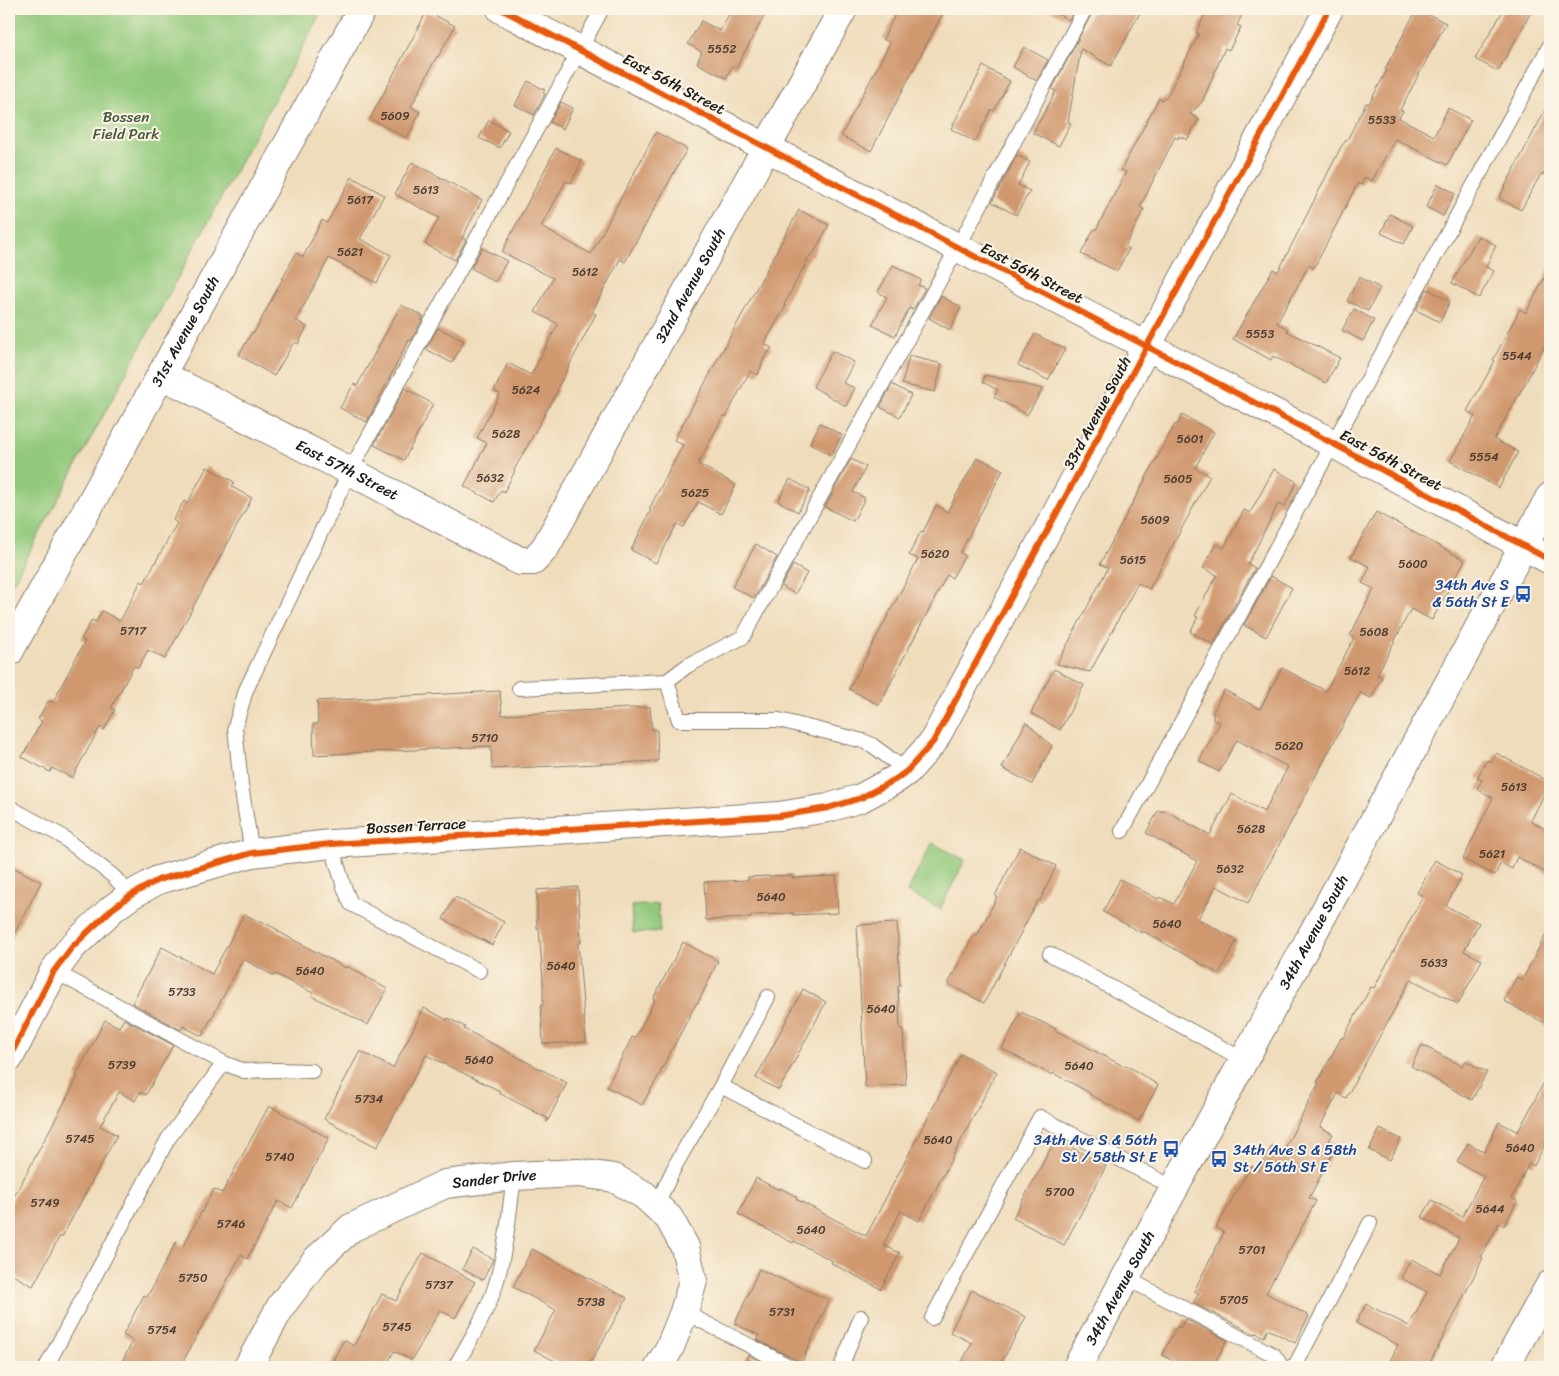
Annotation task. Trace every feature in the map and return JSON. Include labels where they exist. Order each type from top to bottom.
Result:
[{"type":"street","name":"31st Avenue South","points":[[9,652],[362,9]]},
{"type":"street","name":"East 56th Street","points":[[501,9],[1332,443],[1550,560]]},
{"type":"street","name":"32nd Avenue South","points":[[533,560],[545,548],[768,148],[843,9]]},
{"type":"street","name":"33rd Avenue South","points":[[907,771],[933,742],[1329,9]]},
{"type":"street","name":"East 57th Street","points":[[162,375],[520,561],[533,560]]},
{"type":"street","name":"34th Avenue South","points":[[1077,1367],[1550,497]]},
{"type":"street","name":"Bossen Terrace","points":[[9,1058],[54,971],[72,947],[112,909],[131,895],[158,880],[252,853],[331,844],[779,816],[828,808],[861,798],[907,771]]},
{"type":"street","name":"Sander Drive","points":[[248,1367],[281,1306],[316,1260],[351,1228],[445,1184],[514,1176],[579,1173],[614,1178],[644,1195],[669,1218],[685,1248],[693,1280],[684,1312],[664,1357]]},
{"type":"street","points":[[1505,1367],[1550,1285]]},
{"type":"lane","points":[[252,853],[241,785],[235,727],[249,683],[350,471],[602,9]]},
{"type":"lane","points":[[520,688],[667,681],[687,666],[743,637],[958,248],[1086,9]]},
{"type":"lane","points":[[1122,831],[1550,45]]},
{"type":"lane","points":[[667,681],[679,720],[779,720],[863,741],[872,745],[907,771]]},
{"type":"lane","points":[[9,807],[60,835],[113,876],[131,895]]},
{"type":"lane","points":[[331,844],[351,904],[478,971]]},
{"type":"lane","points":[[1050,954],[1244,1060]]},
{"type":"lane","points":[[54,971],[224,1063],[244,1071],[312,1071]]},
{"type":"lane","points":[[656,1206],[676,1164],[721,1086],[768,997]]},
{"type":"lane","points":[[46,1367],[168,1139],[224,1063]]},
{"type":"lane","points":[[721,1086],[865,1161]]},
{"type":"lane","points":[[932,1318],[1040,1117],[1174,1188]]},
{"type":"lane","points":[[455,1367],[477,1327],[494,1288],[506,1239],[514,1176]]},
{"type":"lane","points":[[1291,1367],[1296,1364],[1370,1223]]},
{"type":"lane","points":[[1126,1278],[1274,1355],[1282,1367]]},
{"type":"lane","points":[[684,1312],[791,1367]]},
{"type":"lane","points":[[841,1367],[860,1317]]},
{"type":"green space","name":"Bossen Field Park","points":[[9,9],[323,9],[9,590]]},
{"type":"green space","points":[[932,843],[965,860],[940,909],[907,892]]},
{"type":"green space","points":[[658,904],[660,932],[633,933],[631,906]]},
{"type":"building","points":[[732,9],[768,9],[736,68],[732,66],[726,78],[697,63],[702,52],[688,44],[701,21],[720,31]]},
{"type":"building","points":[[898,9],[945,9],[871,151],[841,136],[890,43],[883,39]]},
{"type":"building","points":[[1048,9],[1075,9],[1069,20]]},
{"type":"building","points":[[1094,9],[1142,9],[1111,66],[1081,49],[1068,122],[1071,123],[1059,146],[1033,133],[1056,91],[1052,89]]},
{"type":"building","points":[[1208,9],[1245,9],[1237,25],[1241,27],[1229,50],[1225,48],[1202,102],[1190,114],[1199,119],[1187,140],[1179,136],[1178,139],[1175,137],[1140,207],[1144,209],[1125,247],[1129,249],[1117,271],[1081,254],[1094,229],[1096,230],[1126,172],[1121,170],[1159,98],[1162,100],[1164,97],[1166,98],[1199,34],[1196,33]]},
{"type":"building","points":[[1417,9],[1446,23],[1400,110],[1403,111],[1399,118],[1434,136],[1448,108],[1471,120],[1447,165],[1395,139],[1372,181],[1365,177],[1361,185],[1358,183],[1314,268],[1309,265],[1277,323],[1288,329],[1287,331],[1340,358],[1326,383],[1273,356],[1271,360],[1233,339],[1273,269],[1278,272],[1341,147],[1348,138],[1366,103],[1369,104],[1387,70],[1385,69]]},
{"type":"building","points":[[1504,9],[1533,9],[1498,71],[1475,59]]},
{"type":"building","points":[[427,11],[455,26],[411,107],[420,112],[407,138],[370,119]]},
{"type":"building","points":[[1024,47],[1048,60],[1037,81],[1013,67]]},
{"type":"building","points":[[983,66],[1010,81],[994,111],[991,110],[975,142],[951,129]]},
{"type":"building","points":[[528,81],[545,90],[543,93],[545,94],[534,115],[515,105]]},
{"type":"building","points":[[1550,101],[1550,161],[1521,210],[1499,198]]},
{"type":"building","points":[[561,102],[573,108],[563,129],[550,122]]},
{"type":"building","points":[[489,120],[509,131],[500,148],[479,138]]},
{"type":"building","points":[[656,132],[687,149],[625,262],[620,259],[592,312],[596,314],[558,390],[504,492],[501,490],[494,502],[464,486],[487,443],[477,438],[500,394],[494,391],[508,363],[531,375],[558,324],[535,312],[553,278],[502,252],[556,148],[582,161],[571,183],[566,181],[541,227],[591,254]]},
{"type":"building","points":[[1017,155],[1030,162],[1018,185],[1030,191],[1016,215],[992,202]]},
{"type":"building","points":[[412,162],[482,200],[462,238],[466,240],[455,260],[425,244],[439,218],[395,194]]},
{"type":"building","points":[[352,177],[384,195],[360,239],[391,255],[377,283],[329,258],[296,320],[307,327],[298,344],[294,342],[274,376],[239,355],[252,332],[254,333],[296,253],[303,257],[322,220],[327,223]]},
{"type":"building","points":[[1438,184],[1455,193],[1443,216],[1426,207]]},
{"type":"building","points":[[799,210],[829,225],[812,256],[810,255],[784,305],[786,306],[764,344],[772,348],[764,358],[758,375],[750,371],[726,417],[723,416],[698,464],[736,485],[721,514],[698,502],[684,527],[677,524],[656,563],[631,550],[651,510],[649,509],[683,445],[674,440]]},
{"type":"building","points":[[1390,214],[1413,226],[1404,244],[1381,233]]},
{"type":"building","points":[[1478,236],[1496,245],[1486,267],[1494,271],[1479,298],[1452,283]]},
{"type":"building","points":[[482,248],[507,261],[495,282],[471,268]]},
{"type":"building","points":[[893,265],[921,280],[918,285],[925,288],[913,310],[909,308],[895,336],[872,325],[887,297],[878,292]]},
{"type":"building","points":[[1550,267],[1550,335],[1494,439],[1518,452],[1499,488],[1450,461],[1475,416],[1467,411],[1495,361],[1493,360],[1520,309],[1526,313]]},
{"type":"building","points":[[1359,277],[1380,288],[1368,311],[1347,301]]},
{"type":"building","points":[[1427,289],[1450,301],[1440,322],[1416,310]]},
{"type":"building","points":[[941,296],[961,307],[950,330],[929,318]]},
{"type":"building","points":[[401,305],[423,316],[422,320],[411,341],[409,340],[367,422],[340,408],[354,384],[357,386]]},
{"type":"building","points":[[1354,309],[1374,320],[1363,341],[1342,330]]},
{"type":"building","points":[[438,328],[464,341],[452,363],[426,349]]},
{"type":"building","points":[[1035,334],[1065,349],[1048,380],[1018,365]]},
{"type":"building","points":[[832,351],[854,362],[843,383],[855,388],[846,406],[813,387]]},
{"type":"building","points":[[909,356],[942,364],[935,392],[902,384]]},
{"type":"building","points":[[985,375],[1043,389],[1027,415],[994,397],[998,390],[983,382]]},
{"type":"building","points":[[892,384],[911,395],[900,417],[880,407]]},
{"type":"building","points":[[405,388],[433,404],[404,460],[374,445]]},
{"type":"building","points":[[1182,415],[1214,432],[1195,468],[1210,476],[1149,589],[1138,583],[1090,672],[1057,664],[1108,568],[1100,564],[1175,424],[1177,425]]},
{"type":"building","points":[[820,423],[842,435],[831,455],[810,443]]},
{"type":"building","points":[[977,458],[1003,470],[960,553],[965,555],[952,578],[947,575],[879,705],[849,689],[918,559],[909,555],[921,531],[923,532],[936,505],[947,512]]},
{"type":"building","points":[[851,459],[866,467],[853,492],[865,498],[853,521],[825,507]]},
{"type":"building","points":[[207,467],[234,482],[232,487],[252,498],[165,659],[148,650],[138,668],[134,666],[111,708],[115,710],[104,730],[100,727],[72,778],[52,768],[50,772],[22,757],[42,721],[38,719],[48,701],[53,702],[85,641],[81,639],[92,620],[96,622],[102,611],[120,621],[141,581],[144,583],[177,523],[173,520],[184,501],[187,504]]},
{"type":"building","points":[[1274,469],[1297,482],[1284,507],[1278,504],[1248,564],[1255,568],[1213,644],[1190,632],[1198,617],[1195,616],[1217,575],[1203,568],[1216,544],[1224,548],[1244,510],[1250,513]]},
{"type":"building","points":[[790,479],[810,490],[798,512],[778,501]]},
{"type":"building","points":[[1376,512],[1465,560],[1432,620],[1411,609],[1377,675],[1382,677],[1371,698],[1360,693],[1248,903],[1216,886],[1198,919],[1237,940],[1219,974],[1143,931],[1142,933],[1103,912],[1120,879],[1158,899],[1160,897],[1174,904],[1197,861],[1146,833],[1158,811],[1166,811],[1210,835],[1232,794],[1264,812],[1288,767],[1237,740],[1219,772],[1199,761],[1220,723],[1213,720],[1213,712],[1224,690],[1260,709],[1282,668],[1326,691],[1354,638],[1350,635],[1374,589],[1362,583],[1370,567],[1351,557]]},
{"type":"building","points":[[756,544],[777,557],[754,598],[732,587]]},
{"type":"building","points":[[793,565],[807,573],[795,594],[781,586]]},
{"type":"building","points":[[1271,576],[1292,588],[1266,637],[1244,625]]},
{"type":"building","points":[[1054,669],[1084,685],[1060,730],[1031,713]]},
{"type":"building","points":[[500,691],[502,715],[650,707],[652,730],[657,730],[658,761],[492,769],[491,746],[314,755],[313,724],[318,724],[317,701]]},
{"type":"building","points":[[1026,722],[1052,746],[1032,784],[1002,768]]},
{"type":"building","points":[[1496,753],[1550,782],[1531,821],[1550,832],[1550,875],[1517,857],[1512,869],[1501,863],[1495,875],[1463,859],[1493,798],[1477,789],[1482,780],[1477,778],[1487,760],[1492,762]]},
{"type":"building","points":[[1020,847],[1056,866],[1040,901],[1038,900],[984,1003],[948,984],[974,935],[977,936]]},
{"type":"building","points":[[1435,860],[1462,875],[1446,906],[1479,923],[1464,951],[1482,960],[1458,1004],[1411,979],[1346,1098],[1338,1093],[1320,1127],[1333,1134],[1329,1141],[1337,1145],[1309,1198],[1316,1201],[1266,1293],[1309,1316],[1295,1343],[1268,1329],[1264,1337],[1255,1334],[1193,1303],[1199,1293],[1194,1291],[1224,1232],[1216,1228],[1251,1166],[1259,1171],[1272,1146],[1283,1152],[1341,1038],[1343,1038],[1371,987],[1374,988],[1423,896],[1417,893]]},
{"type":"building","points":[[9,865],[41,882],[9,944]]},
{"type":"building","points":[[792,875],[792,878],[836,876],[838,913],[793,915],[793,913],[758,915],[751,916],[751,918],[706,920],[704,882]]},
{"type":"building","points":[[578,887],[581,943],[578,943],[586,1042],[543,1044],[541,1005],[543,1005],[543,981],[539,928],[537,928],[537,890]]},
{"type":"building","points":[[455,897],[504,922],[492,945],[443,919]]},
{"type":"building","points":[[244,914],[278,930],[346,968],[347,966],[387,989],[368,1025],[312,996],[313,993],[275,974],[274,976],[243,959],[202,1036],[183,1026],[181,1030],[132,1003],[162,947],[212,974]]},
{"type":"building","points":[[897,923],[900,1029],[903,1029],[906,1085],[865,1087],[857,925]]},
{"type":"building","points":[[1550,927],[1550,1026],[1504,1001],[1517,977],[1522,980]]},
{"type":"building","points":[[683,942],[718,961],[698,1003],[642,1105],[607,1087],[632,1037],[635,1038],[655,1000],[653,999]]},
{"type":"building","points":[[803,989],[826,1002],[779,1090],[756,1078]]},
{"type":"building","points":[[424,1008],[447,1020],[448,1018],[465,1027],[464,1029],[567,1083],[547,1122],[547,1118],[499,1093],[500,1091],[426,1055],[377,1147],[324,1119],[360,1051],[393,1068]]},
{"type":"building","points":[[1021,1012],[1125,1067],[1126,1065],[1158,1085],[1139,1121],[1053,1073],[1052,1075],[1002,1049]]},
{"type":"building","points":[[124,1019],[173,1045],[146,1095],[140,1092],[135,1101],[119,1092],[100,1126],[117,1135],[62,1237],[60,1236],[33,1286],[9,1273],[9,1206],[78,1077],[76,1076],[105,1020],[119,1027]]},
{"type":"building","points":[[1422,1045],[1462,1066],[1465,1061],[1487,1072],[1472,1100],[1411,1066]]},
{"type":"building","points":[[961,1054],[997,1072],[919,1221],[901,1211],[883,1245],[900,1253],[881,1289],[831,1263],[833,1261],[794,1241],[793,1243],[738,1214],[756,1178],[779,1190],[780,1188],[797,1197],[796,1199],[866,1236]]},
{"type":"building","points":[[1550,1071],[1550,1134],[1534,1166],[1529,1163],[1512,1198],[1517,1201],[1504,1226],[1499,1223],[1428,1367],[1387,1367],[1398,1345],[1356,1323],[1366,1304],[1409,1326],[1427,1292],[1401,1278],[1411,1259],[1440,1274],[1459,1238],[1422,1217],[1432,1200],[1462,1217],[1484,1176],[1457,1162],[1468,1143],[1484,1152],[1499,1122],[1518,1132]]},
{"type":"building","points":[[269,1106],[329,1138],[292,1208],[278,1201],[247,1259],[241,1255],[180,1367],[119,1367],[133,1341],[123,1335],[144,1295],[147,1297],[176,1242],[183,1246],[214,1189],[222,1193]]},
{"type":"building","points":[[1380,1129],[1401,1139],[1390,1160],[1369,1150]]},
{"type":"building","points":[[1056,1139],[1106,1166],[1064,1245],[1013,1218]]},
{"type":"building","points":[[473,1249],[493,1259],[483,1280],[462,1269]]},
{"type":"building","points":[[532,1249],[627,1298],[588,1367],[566,1367],[534,1350],[556,1310],[513,1287]]},
{"type":"building","points":[[423,1253],[475,1282],[455,1318],[440,1310],[412,1360],[394,1351],[387,1364],[393,1367],[329,1367],[344,1340],[354,1346],[382,1294],[396,1301]]},
{"type":"building","points":[[759,1269],[829,1300],[800,1367],[795,1359],[757,1340],[759,1335],[735,1324]]},
{"type":"building","points":[[972,1290],[1026,1317],[999,1367],[959,1367],[972,1343],[950,1332]]},
{"type":"building","points":[[1185,1319],[1227,1340],[1212,1367],[1184,1367],[1162,1355],[1177,1326],[1180,1328]]},
{"type":"building","points":[[748,1355],[772,1367],[742,1367]]},
{"type":"cycle path","points":[[501,9],[1332,443],[1550,560]]},
{"type":"cycle path","points":[[9,1058],[54,971],[72,947],[112,909],[131,895],[158,880],[252,853],[331,844],[779,816],[828,808],[861,798],[907,771],[933,742],[1329,9]]},
{"type":"place","name":"34th Ave S & 56th St E","points":[[1523,594]]},
{"type":"place","name":"34th Ave S & 56th St / 58th St E","points":[[1171,1149]]},
{"type":"place","name":"34th Ave S & 58th St / 56th St E","points":[[1219,1159]]}]
